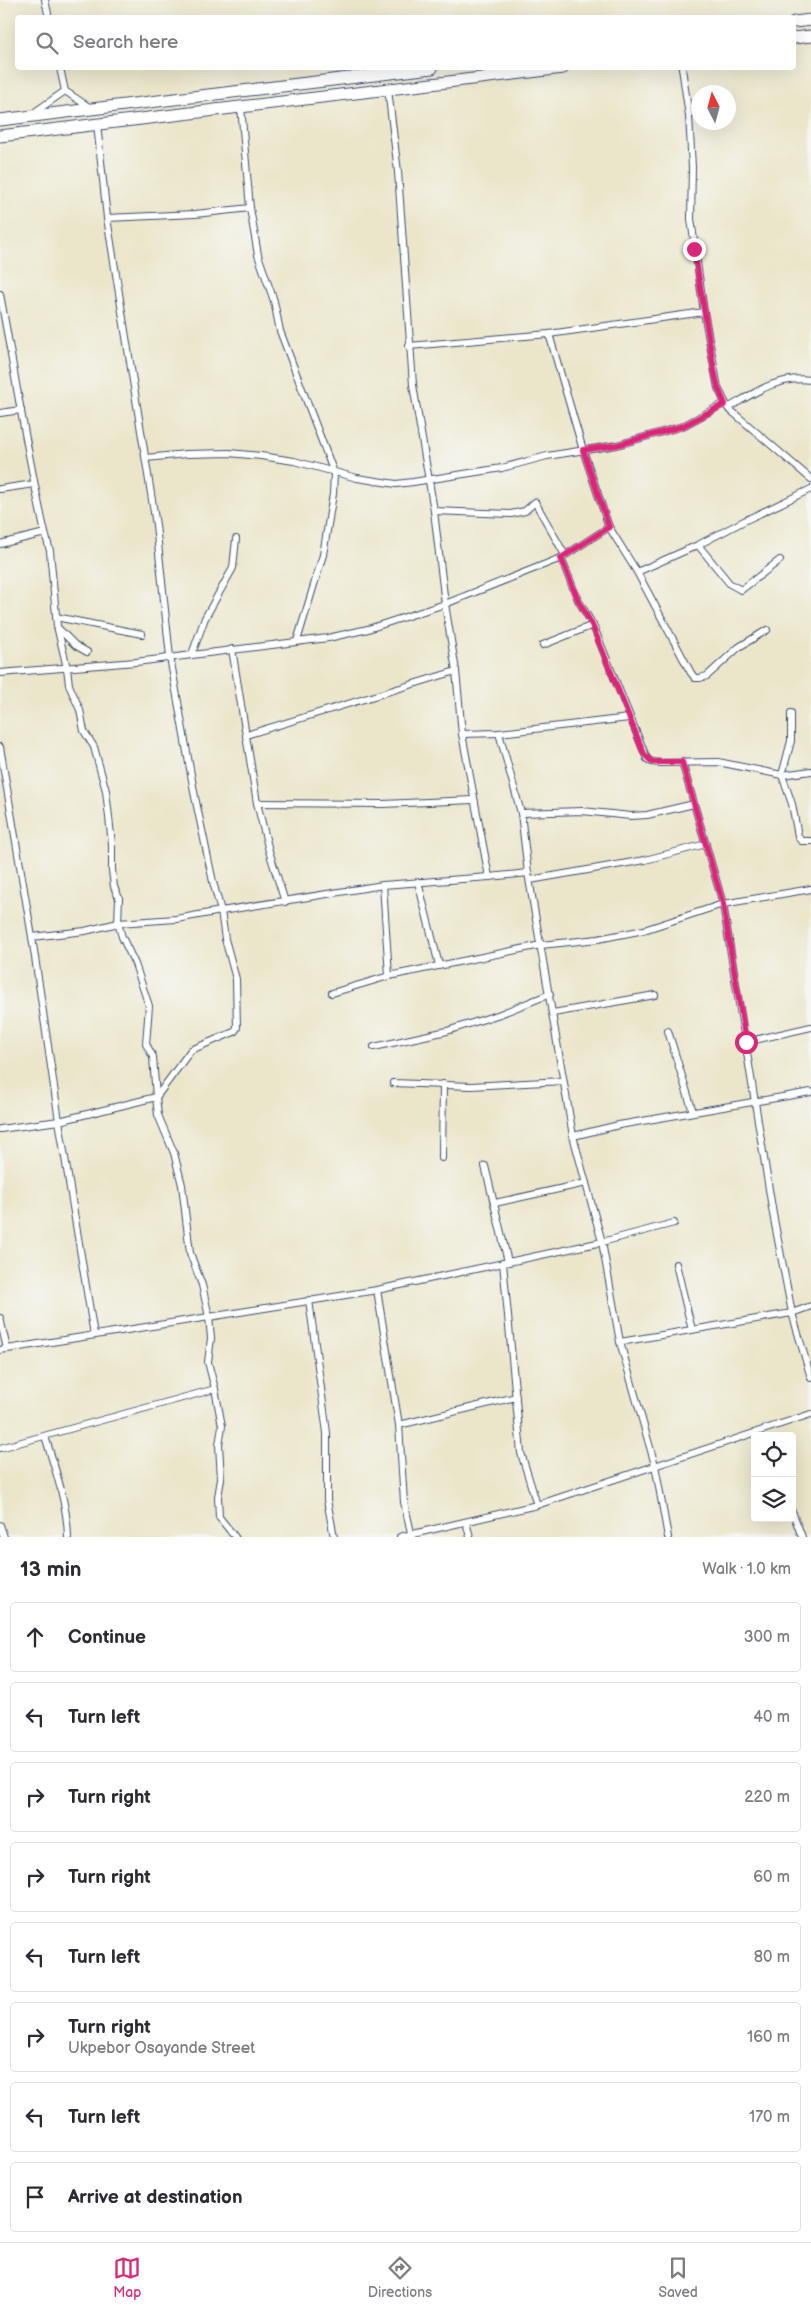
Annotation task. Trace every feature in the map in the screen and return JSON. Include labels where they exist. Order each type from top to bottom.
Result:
[{"type":"highway","points":[[796,22],[811,20]]},
{"type":"highway","points":[[796,38],[811,36]]},
{"type":"highway","points":[[0,120],[416,70]]},
{"type":"highway","points":[[0,136],[546,70]]},
{"type":"street","points":[[45,0],[48,15]]},
{"type":"street","points":[[60,70],[65,91],[94,110]]},
{"type":"street","points":[[682,70],[689,116],[692,167],[691,219],[704,312],[718,388],[726,406],[811,479]]},
{"type":"street","points":[[388,89],[398,172],[413,386],[434,511],[445,604],[456,671],[462,734],[489,877]]},
{"type":"street","points":[[29,116],[65,91]]},
{"type":"street","points":[[241,107],[250,208],[258,255],[274,301],[280,331],[334,473],[333,494],[322,555],[297,641]]},
{"type":"street","points":[[0,1129],[59,1121],[156,1097],[191,1050],[234,1032],[237,1028],[236,978],[195,797],[170,657],[156,524],[107,218],[97,124]]},
{"type":"street","points":[[107,218],[195,214],[250,208]]},
{"type":"street","points":[[0,296],[34,484],[50,551],[57,626],[67,668],[70,692],[80,710],[84,731],[94,747],[106,791],[112,844],[112,870],[114,886],[119,898],[118,923],[122,937],[144,985],[149,1006],[146,1044],[153,1056],[158,1115],[174,1152],[182,1185],[190,1253],[202,1285],[209,1317],[212,1338],[208,1362],[222,1426],[219,1445],[221,1480],[218,1497],[219,1518],[235,1537]]},
{"type":"street","points":[[409,346],[549,334],[704,312]]},
{"type":"street","points":[[549,334],[583,450],[609,527],[637,572],[690,673],[695,678],[707,676],[739,647],[767,630]]},
{"type":"street","points":[[146,458],[186,454],[229,453],[294,461],[334,473],[396,484],[502,468],[547,456],[617,445],[683,426],[776,382],[790,379],[811,380]]},
{"type":"street","points":[[0,414],[21,410]]},
{"type":"street","points":[[0,490],[34,484]]},
{"type":"street","points":[[637,572],[698,545],[811,489]]},
{"type":"street","points":[[434,511],[511,514],[525,511],[535,502],[563,556],[578,600],[592,625],[647,759],[652,762],[718,762],[782,775],[811,771]]},
{"type":"street","points":[[0,673],[170,657],[349,634],[445,604],[563,556],[609,527]]},
{"type":"street","points":[[0,544],[45,533]]},
{"type":"street","points":[[192,654],[204,618],[233,568],[236,539]]},
{"type":"street","points":[[698,545],[730,584],[741,590],[780,560]]},
{"type":"street","points":[[56,618],[142,634]]},
{"type":"street","points":[[543,645],[592,625]]},
{"type":"street","points":[[57,626],[75,645],[86,652]]},
{"type":"street","points":[[232,649],[257,803],[285,902]]},
{"type":"street","points":[[246,735],[456,671]]},
{"type":"street","points":[[791,713],[791,742],[782,775],[792,804],[798,836],[801,841],[811,841]]},
{"type":"street","points":[[462,734],[499,733],[629,718]]},
{"type":"street","points":[[499,733],[521,813],[529,876],[573,1136],[602,1242],[620,1342],[655,1465],[668,1537]]},
{"type":"street","points":[[0,748],[32,937],[59,1121],[94,1335]]},
{"type":"street","points":[[682,762],[723,904],[773,1214],[792,1313],[811,1378]]},
{"type":"street","points":[[257,803],[382,804],[473,800]]},
{"type":"street","points":[[521,813],[582,811],[630,816],[648,815],[694,804]]},
{"type":"street","points":[[32,937],[85,931],[118,923],[176,919],[383,885],[529,876],[645,860],[706,844]]},
{"type":"street","points":[[418,882],[439,965]]},
{"type":"street","points":[[383,885],[389,976]]},
{"type":"street","points":[[332,993],[389,976],[439,965],[541,945],[598,939],[644,930],[723,904],[811,889]]},
{"type":"street","points":[[374,1047],[447,1031],[500,1014],[550,994]]},
{"type":"street","points":[[553,1013],[655,995]]},
{"type":"street","points":[[746,1042],[811,1027]]},
{"type":"street","points":[[668,1031],[693,1112]]},
{"type":"street","points":[[393,1083],[471,1086],[563,1081]]},
{"type":"street","points":[[442,1158],[443,1084]]},
{"type":"street","points":[[573,1136],[619,1125],[811,1092]]},
{"type":"street","points":[[485,1166],[495,1203],[505,1262],[521,1453],[537,1505]]},
{"type":"street","points":[[495,1203],[586,1183]]},
{"type":"street","points":[[0,1318],[3,1350],[377,1290],[602,1242],[674,1223]]},
{"type":"street","points":[[676,1264],[692,1330]]},
{"type":"street","points":[[377,1290],[399,1424],[404,1502],[412,1536]]},
{"type":"street","points":[[309,1300],[327,1434],[327,1500],[334,1537]]},
{"type":"street","points":[[620,1342],[792,1313],[811,1306]]},
{"type":"street","points":[[0,1448],[215,1388]]},
{"type":"street","points":[[399,1424],[516,1398]]},
{"type":"street","points":[[400,1537],[412,1536],[537,1505],[811,1414]]},
{"type":"street","points":[[773,1428],[774,1432]]},
{"type":"street","points":[[45,1436],[63,1497],[68,1537]]},
{"type":"street","points":[[796,1521],[802,1537]]},
{"type":"street","points":[[466,1522],[470,1537]]},
{"type":"street","points":[[0,1525],[4,1537]]},
{"type":"route","points":[[694,249],[714,370],[718,388],[725,404],[683,426],[602,449],[583,450],[609,527],[561,558],[578,600],[592,625],[616,681],[644,754],[652,762],[682,762],[723,904],[746,1042]]}]
